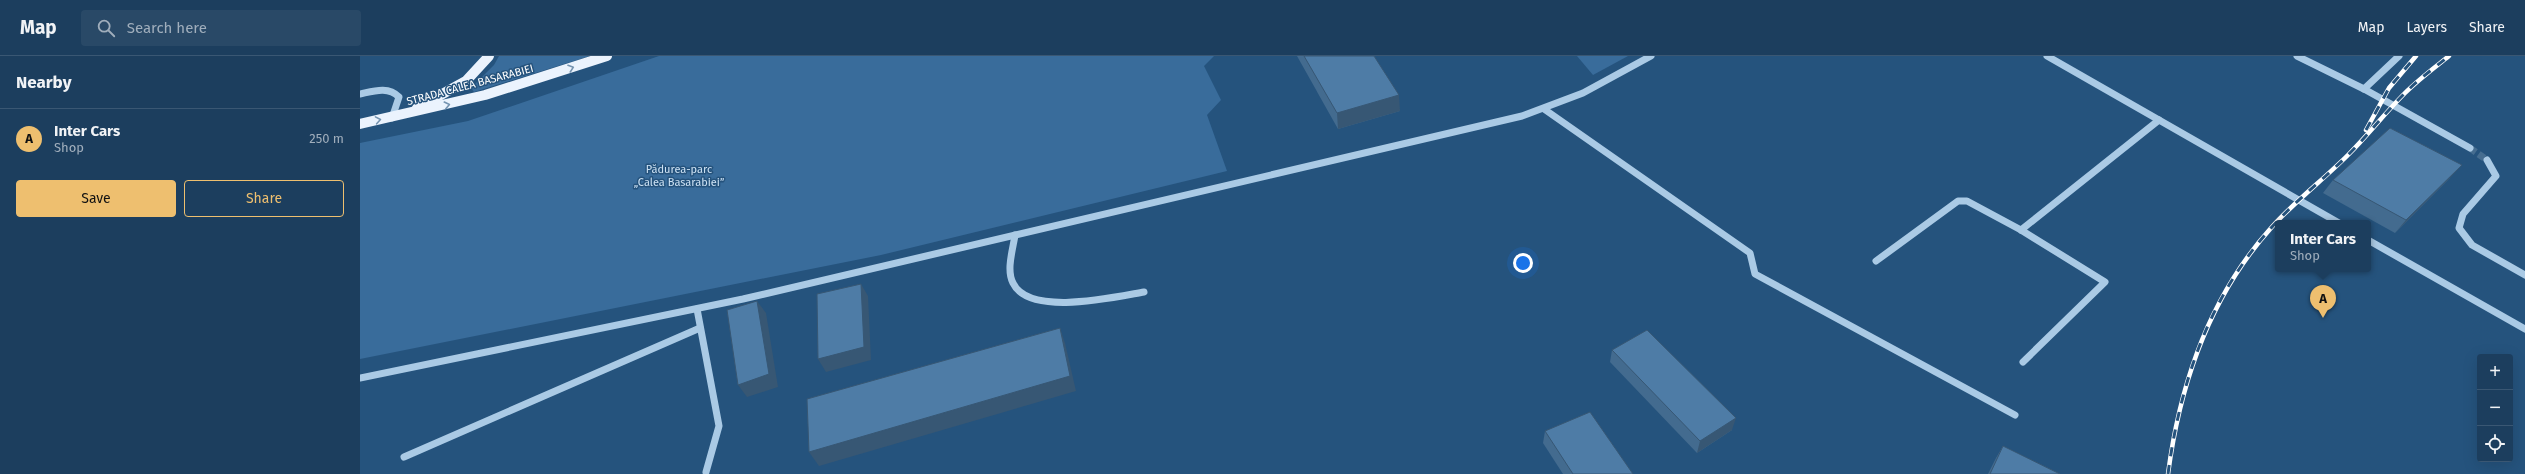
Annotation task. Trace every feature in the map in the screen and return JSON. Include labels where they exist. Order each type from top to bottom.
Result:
[{"type":"main road","points":[[394,118],[452,92],[480,71],[489,56]]},
{"type":"main road","name":"STRADA CALEA BASARABIEI","points":[[360,124],[394,118],[491,94],[607,56]]},
{"type":"street","points":[[360,378],[696,309],[1015,235],[1544,109],[1583,93],[1651,56]]},
{"type":"street","points":[[2047,56],[2334,220]]},
{"type":"street","points":[[2297,56],[2364,89],[2470,148]]},
{"type":"street","points":[[2364,89],[2399,56]]},
{"type":"street","points":[[360,94],[388,90],[396,93],[399,97],[394,118]]},
{"type":"street","points":[[1544,109],[1750,253],[1755,274],[2015,415]]},
{"type":"street","points":[[2021,230],[2159,120]]},
{"type":"street","points":[[2487,160],[2494,169],[2496,176],[2460,219],[2460,229],[2464,240],[2475,249],[2525,275]]},
{"type":"street","points":[[1876,261],[1958,201],[1967,201],[2021,230],[2105,282],[2023,362]]},
{"type":"street","points":[[1015,235],[1010,273],[1013,285],[1027,297],[1054,302],[1097,301],[1144,292]]},
{"type":"street","points":[[2371,242],[2525,329]]},
{"type":"street","points":[[696,309],[718,426],[706,472]]},
{"type":"street","points":[[404,457],[700,328]]},
{"type":"green space","points":[[499,56],[590,56],[474,92],[471,88],[494,65]]},
{"type":"green space","name":"Pădurea-parc „Calea Basarabiei”","points":[[659,56],[1214,56],[1204,66],[1221,100],[1207,115],[1227,171],[881,255],[360,359],[360,143],[468,121]]},
{"type":"green space","points":[[1577,56],[1628,56],[1593,75]]},
{"type":"building","points":[[1304,56],[1374,56],[1399,95],[1337,113]]},
{"type":"building","points":[[2390,128],[2462,165],[2406,220],[2333,180]]},
{"type":"building","points":[[861,284],[864,347],[818,359],[817,294]]},
{"type":"building","points":[[757,301],[769,374],[738,385],[727,310]]},
{"type":"building","points":[[1060,328],[1070,376],[809,452],[807,399]]},
{"type":"building","points":[[1647,330],[1736,418],[1700,441],[1612,350]]},
{"type":"building","points":[[1590,412],[1633,474],[1573,474],[1545,431]]},
{"type":"building","points":[[2003,446],[2060,474],[1990,474]]},
{"type":"tunnel","points":[[2470,148],[2487,160]]},
{"type":"railway","points":[[2366,130],[2389,88],[2416,56]]},
{"type":"railway","points":[[2278,220],[2363,140],[2405,93],[2449,56]]},
{"type":"railway","points":[[2168,474],[2180,407],[2201,343],[2214,312],[2230,283],[2249,255],[2275,224]]},
{"type":"place","name":"Inter Cars","points":[[2323,318]]}]
